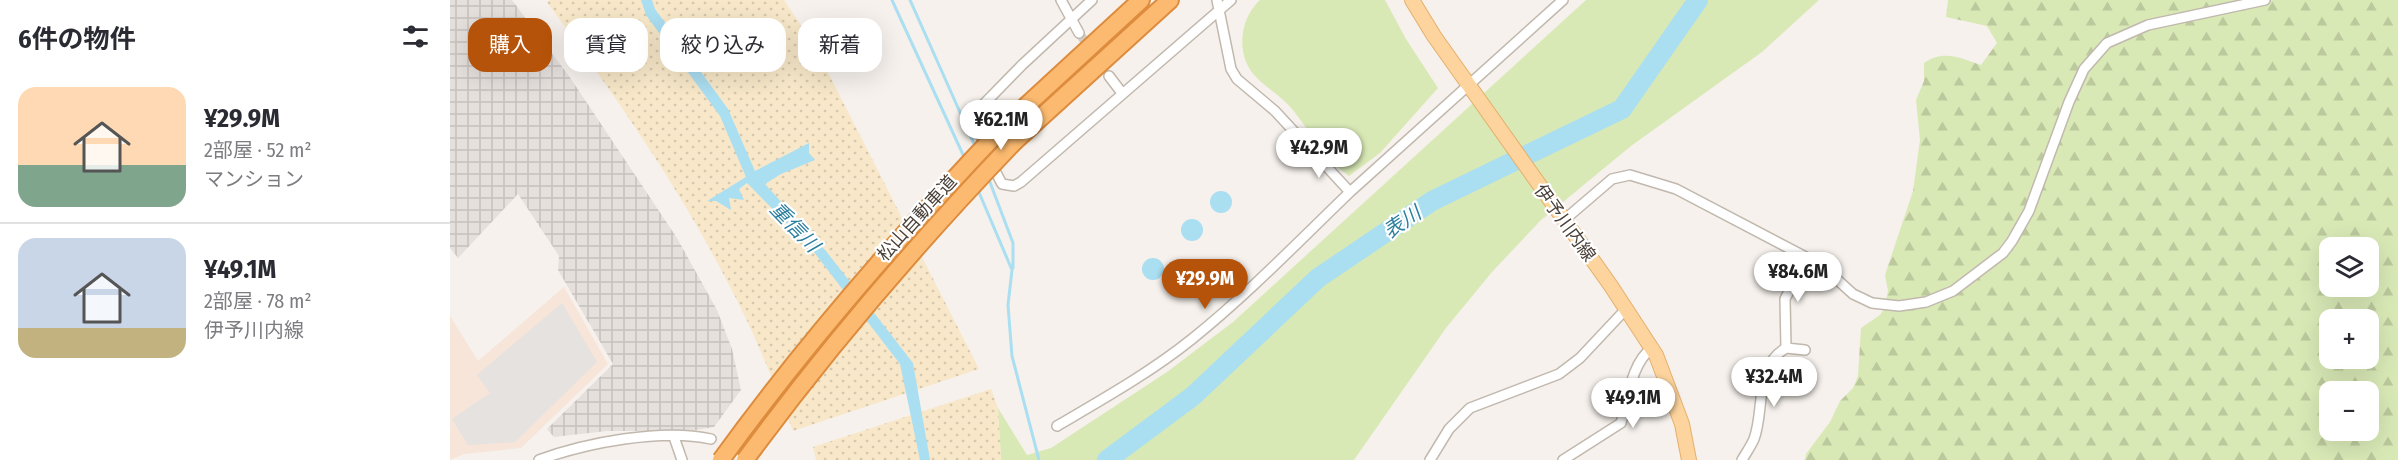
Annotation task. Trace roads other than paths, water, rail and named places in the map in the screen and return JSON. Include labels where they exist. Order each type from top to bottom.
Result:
[{"type":"highway","name":"松山自動車道","points":[[721,460],[827,321],[897,240],[1003,127],[1141,0]]},
{"type":"highway","name":"松山自動車道","points":[[745,460],[841,334],[910,252],[1016,141],[1170,0]]},
{"type":"main road","name":"伊予川内線","points":[[1412,0],[1471,90],[1652,348],[1671,390],[1689,460]]},
{"type":"street","points":[[1061,0],[1079,33]]},
{"type":"street","points":[[1092,0],[977,111],[974,118],[980,137],[1002,184],[1014,186],[1021,182],[1219,4],[1231,0]]},
{"type":"street","points":[[1057,426],[1131,382],[1191,340],[1244,294],[1350,192],[1471,90],[1563,0]]},
{"type":"street","points":[[1561,219],[1605,183],[1622,175],[1630,175],[1676,189],[1821,265],[1853,294],[1872,303],[1899,306],[1926,302],[1953,291],[2003,253],[2012,242],[2029,211],[2079,80],[2093,56],[2107,43],[2148,25],[2265,0]]},
{"type":"street","points":[[1219,4],[1231,69],[1237,79],[1275,111],[1350,192]]},
{"type":"street","points":[[1109,76],[1122,93]]},
{"type":"street","points":[[1742,460],[1754,439],[1762,386],[1772,361],[1786,348],[1785,299],[1806,258]]},
{"type":"street","points":[[1430,460],[1449,429],[1470,408],[1559,374],[1580,358],[1626,309]]},
{"type":"street","points":[[1563,460],[1621,423],[1635,372],[1644,354],[1652,348]]},
{"type":"street","points":[[1786,348],[1805,350]]},
{"type":"street","points":[[674,437],[682,460]]},
{"type":"street","points":[[539,460],[606,440],[674,437],[711,439]]},
{"type":"water","points":[[641,0],[652,0],[662,18],[660,34],[646,15]]},
{"type":"water","name":"重信川","points":[[688,72],[701,72],[728,109],[755,171],[809,143],[809,153],[815,160],[781,174],[765,184],[826,251],[913,363],[930,460],[920,460],[900,364],[810,247],[747,183],[739,189],[744,200],[729,198],[731,210],[716,201],[707,201],[746,177],[720,116]]},
{"type":"water","points":[[1221,191],[1229,194],[1232,202],[1229,210],[1221,213],[1213,210],[1210,202],[1213,194]]},
{"type":"water","points":[[1192,219],[1200,222],[1203,230],[1200,238],[1192,241],[1184,238],[1181,230],[1184,222]]},
{"type":"water","points":[[1153,258],[1161,261],[1164,269],[1161,277],[1153,280],[1145,277],[1142,269],[1145,261]]},
{"type":"waterway","points":[[892,0],[965,159]]},
{"type":"waterway","points":[[910,0],[975,146]]},
{"type":"waterway","name":"表川","points":[[1107,460],[1193,396],[1318,278],[1432,201],[1622,109],[1698,0]]},
{"type":"waterway","points":[[988,177],[1013,243],[1013,268]]},
{"type":"waterway","points":[[978,190],[1012,270],[1008,305],[1012,356],[1039,460]]},
{"type":"tunnel","points":[[1079,33],[1102,65]]}]
